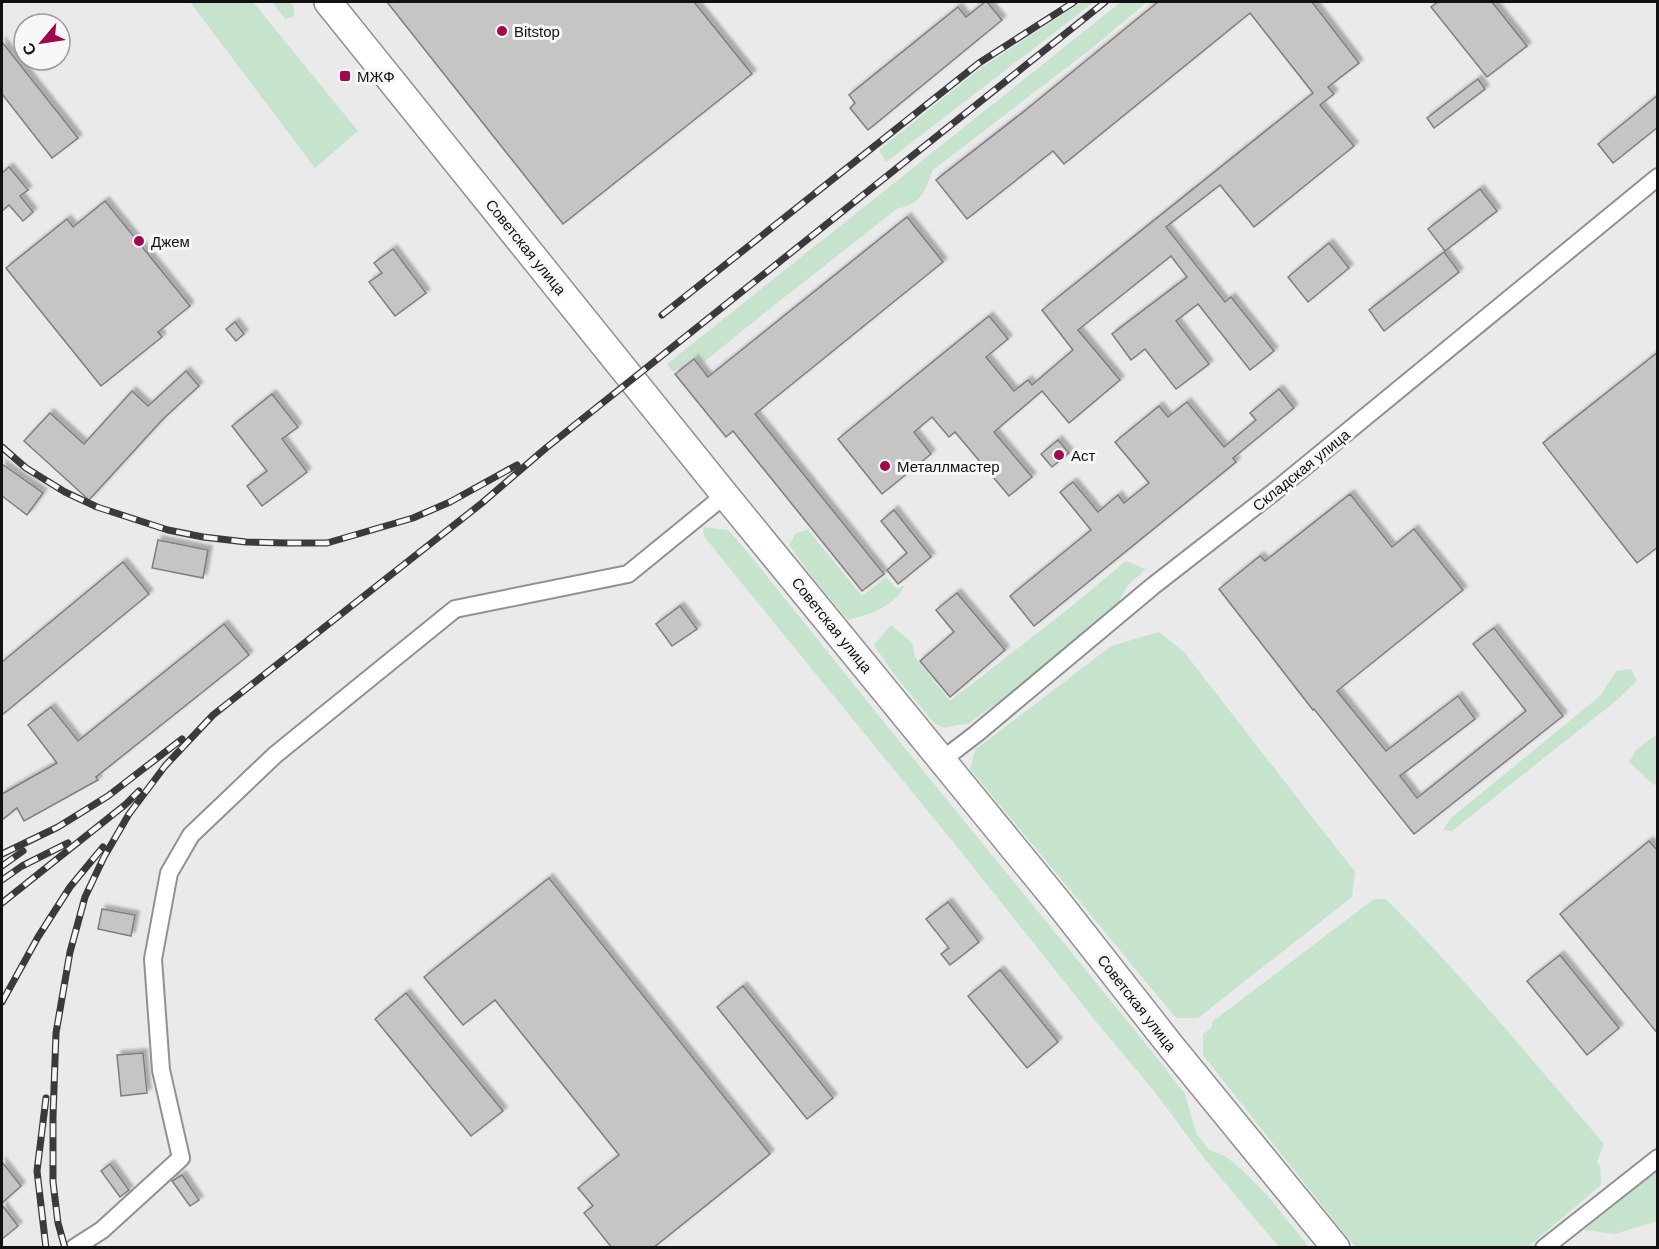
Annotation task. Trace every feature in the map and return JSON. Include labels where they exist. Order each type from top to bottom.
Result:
[{"type":"main road","name":"Советская улица","points":[[328,2],[1336,1248]]},
{"type":"street","name":"Складская улица","points":[[942,760],[1658,177]]},
{"type":"street","points":[[74,1248],[102,1230],[180,1158],[161,1070],[153,958],[169,873],[191,835],[275,755],[455,609],[628,574],[725,495]]},
{"type":"street","points":[[1544,1248],[1658,1158]]},
{"type":"green space","points":[[190,2],[253,2],[358,131],[315,168]]},
{"type":"green space","points":[[272,2],[290,2],[294,7],[294,16],[285,19]]},
{"type":"green space","points":[[1082,2],[1094,2],[886,162],[879,150],[978,70]]},
{"type":"green space","points":[[1121,2],[1147,2],[1092,48],[933,170],[918,200],[898,208],[704,362],[695,354],[673,372],[667,364]]},
{"type":"green space","points":[[703,527],[728,530],[750,555],[1185,1094],[1196,1133],[1209,1150],[1225,1156],[1240,1168],[1267,1195],[1309,1247],[1279,1247],[1204,1158],[1154,1091],[704,536]]},
{"type":"green space","points":[[808,530],[862,596],[886,577],[897,589],[905,585],[895,599],[888,604],[848,620],[789,545],[796,533]]},
{"type":"green space","points":[[1126,561],[1146,569],[1128,585],[1117,605],[1035,675],[968,724],[945,728],[934,723],[893,673],[874,645],[891,625],[912,643],[915,657],[950,701]]},
{"type":"green space","points":[[1159,632],[1184,652],[1355,872],[1352,897],[1198,1018],[1176,1018],[970,769],[975,750],[1111,646]]},
{"type":"green space","points":[[1631,669],[1637,681],[1617,700],[1452,831],[1443,830],[1451,818],[1600,696],[1616,671]]},
{"type":"green space","points":[[1657,734],[1657,784],[1654,785],[1629,762],[1636,750]]},
{"type":"green space","points":[[1374,899],[1386,899],[1415,928],[1604,1144],[1597,1162],[1600,1166],[1601,1185],[1528,1247],[1355,1247],[1203,1055],[1203,1034],[1212,1027],[1212,1022]]},
{"type":"green space","points":[[1657,1171],[1657,1221],[1615,1234],[1584,1230]]},
{"type":"building","points":[[387,2],[694,2],[752,74],[563,224]]},
{"type":"building","points":[[985,2],[1002,20],[868,130],[850,108],[855,103],[849,95],[958,7],[966,17]]},
{"type":"building","points":[[1158,2],[1312,2],[1359,63],[1328,87],[1334,94],[1320,105],[1354,146],[1254,227],[1220,185],[1166,227],[1225,302],[1231,297],[1274,351],[1250,370],[1198,304],[1176,321],[1209,364],[1176,389],[1145,349],[1131,360],[1112,334],[1187,277],[1171,256],[1078,330],[1120,380],[1069,423],[1042,391],[994,432],[1032,477],[1009,496],[955,432],[949,437],[932,417],[914,432],[931,454],[882,494],[838,439],[989,316],[1008,339],[986,357],[1014,391],[1028,380],[1032,385],[1073,350],[1042,310],[1313,93],[1250,13],[1064,164],[1053,151],[967,219],[936,180]]},
{"type":"building","points":[[1438,2],[1492,2],[1527,46],[1487,77],[1431,7]]},
{"type":"building","points":[[2,42],[12,55],[12,72],[26,72],[78,138],[52,158],[2,94]]},
{"type":"building","points":[[1478,79],[1485,89],[1434,128],[1427,118]]},
{"type":"building","points":[[1658,95],[1658,127],[1613,163],[1598,144]]},
{"type":"building","points":[[9,167],[28,190],[20,196],[33,212],[23,221],[9,205],[2,211],[2,173]]},
{"type":"building","points":[[1480,189],[1497,211],[1445,251],[1428,229]]},
{"type":"building","points":[[105,201],[190,306],[158,332],[162,337],[101,386],[6,268],[67,219],[73,227]]},
{"type":"building","points":[[907,217],[943,262],[755,414],[884,574],[862,591],[733,431],[726,437],[675,374],[694,359],[708,377]]},
{"type":"building","points":[[1329,243],[1349,268],[1308,302],[1288,277]]},
{"type":"building","points":[[393,249],[426,293],[395,316],[369,282],[382,273],[374,263]]},
{"type":"building","points":[[1444,252],[1459,272],[1384,331],[1369,310]]},
{"type":"building","points":[[235,322],[244,334],[236,341],[226,329]]},
{"type":"building","points":[[1658,352],[1658,547],[1637,563],[1543,443]]},
{"type":"building","points":[[186,371],[199,386],[163,419],[89,500],[24,441],[50,413],[84,444],[132,391],[148,406]]},
{"type":"building","points":[[1279,389],[1294,408],[1233,458],[1236,462],[1034,626],[1010,596],[1091,530],[1060,492],[1073,482],[1098,512],[1118,495],[1124,503],[1149,483],[1115,442],[1159,406],[1168,417],[1187,402],[1224,447],[1256,420],[1250,413]]},
{"type":"building","points":[[272,394],[298,427],[282,439],[307,472],[262,506],[247,486],[267,471],[232,426]]},
{"type":"building","points":[[1058,440],[1069,453],[1052,467],[1041,454]]},
{"type":"building","points":[[2,464],[43,493],[27,515],[2,496]]},
{"type":"building","points":[[1350,494],[1392,547],[1414,529],[1463,590],[1337,691],[1386,751],[1458,696],[1475,719],[1400,776],[1417,798],[1526,711],[1473,644],[1494,628],[1563,716],[1414,834],[1313,710],[1219,589],[1260,556],[1265,561]]},
{"type":"building","points":[[894,510],[931,557],[898,584],[887,570],[907,553],[881,521]]},
{"type":"building","points":[[158,540],[208,550],[203,578],[152,568]]},
{"type":"building","points":[[123,562],[149,594],[2,715],[2,662]]},
{"type":"building","points":[[957,593],[1005,650],[950,697],[920,661],[954,632],[936,610]]},
{"type":"building","points":[[680,606],[697,629],[672,646],[656,624]]},
{"type":"building","points":[[224,624],[249,655],[96,777],[98,780],[24,821],[17,808],[2,820],[2,794],[57,763],[28,725],[51,707],[78,741]]},
{"type":"building","points":[[1649,841],[1658,851],[1658,1034],[1560,914]]},
{"type":"building","points":[[549,878],[770,1154],[653,1248],[612,1248],[584,1213],[593,1206],[578,1188],[619,1155],[495,1000],[463,1025],[424,977]]},
{"type":"building","points":[[948,902],[979,942],[950,965],[941,954],[949,948],[926,919]]},
{"type":"building","points":[[102,909],[135,915],[131,936],[98,929]]},
{"type":"building","points":[[1560,955],[1619,1028],[1587,1055],[1527,981]]},
{"type":"building","points":[[1000,970],[1058,1042],[1027,1068],[968,996]]},
{"type":"building","points":[[743,986],[833,1098],[807,1119],[717,1007]]},
{"type":"building","points":[[406,993],[503,1111],[471,1136],[375,1019]]},
{"type":"building","points":[[143,1053],[147,1093],[121,1096],[117,1055]]},
{"type":"building","points":[[2,1162],[21,1186],[2,1203]]},
{"type":"building","points":[[110,1164],[129,1190],[120,1197],[101,1171]]},
{"type":"building","points":[[182,1175],[199,1200],[190,1206],[172,1181]]},
{"type":"building","points":[[2,1205],[18,1226],[2,1239]]},
{"type":"railway","points":[[662,315],[979,63],[1074,2]]},
{"type":"railway","points":[[65,1248],[58,1223],[53,1182],[53,1116],[56,1033],[70,952],[85,897],[104,857],[129,814],[165,766],[213,715],[482,503],[546,448],[1105,2]]},
{"type":"railway","points":[[2,447],[26,468],[65,492],[97,507],[168,530],[246,542],[327,543],[413,518],[450,502],[517,465]]},
{"type":"railway","points":[[2,854],[58,827],[108,796],[182,739]]},
{"type":"railway","points":[[2,903],[126,804],[139,791]]},
{"type":"railway","points":[[2,880],[22,866],[68,843]]},
{"type":"railway","points":[[2,1002],[38,937],[70,887],[103,847]]},
{"type":"railway","points":[[2,866],[23,851]]},
{"type":"railway","points":[[46,1098],[37,1171],[46,1248]]},
{"type":"place","name":"Bitstop","points":[[502,31]]},
{"type":"place","name":"МЖФ","points":[[345,76]]},
{"type":"place","name":"Джем","points":[[139,241]]},
{"type":"place","name":"Аст","points":[[1059,455]]},
{"type":"place","name":"Металлмастер","points":[[885,466]]}]
